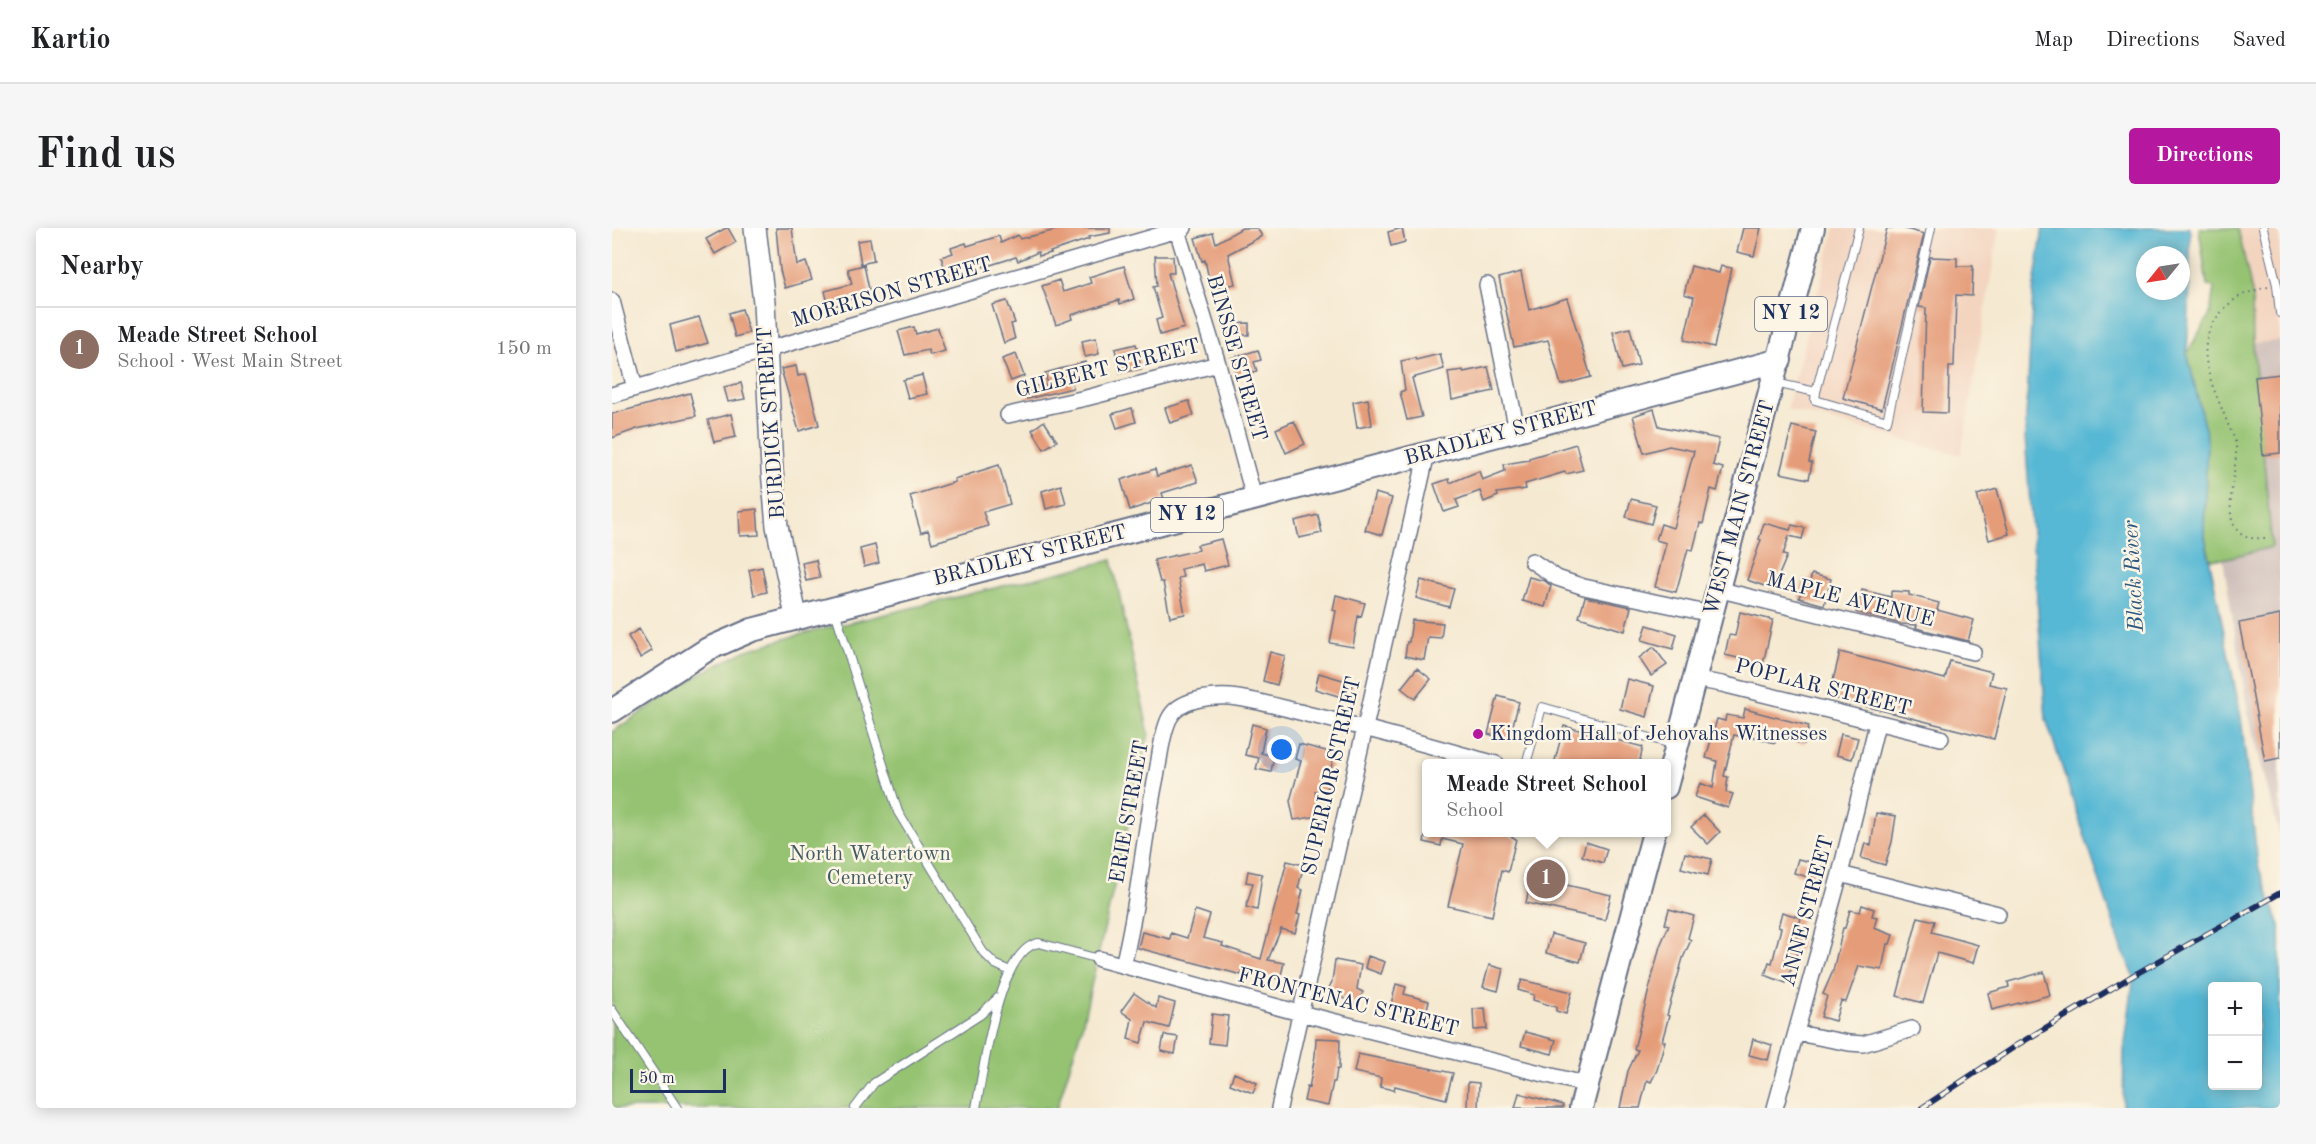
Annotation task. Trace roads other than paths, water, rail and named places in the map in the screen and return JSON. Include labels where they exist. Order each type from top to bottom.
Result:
[{"type":"main road","name":"WEST MAIN STREET","points":[[1671,768],[1813,228]]},
{"type":"main road","name":"BRADLEY STREET","points":[[612,711],[708,649],[752,630],[796,616],[1780,360]]},
{"type":"main road","points":[[1581,1108],[1653,837]]},
{"type":"street","name":"BURDICK STREET","points":[[755,228],[767,351],[777,526],[796,616]]},
{"type":"street","name":"MORRISON STREET","points":[[612,395],[1180,229]]},
{"type":"street","name":"BINSSE STREET","points":[[1180,229],[1254,498]]},
{"type":"street","points":[[1487,285],[1517,430]]},
{"type":"street","points":[[612,301],[635,388]]},
{"type":"street","name":"GILBERT STREET","points":[[1008,415],[1086,398],[1218,364]]},
{"type":"street","name":"SUPERIOR STREET","points":[[1279,1108],[1427,453]]},
{"type":"street","points":[[1532,561],[1557,578],[1584,587],[1711,614]]},
{"type":"street","name":"MAPLE AVENUE","points":[[1718,589],[1973,652]]},
{"type":"street","name":"POPLAR STREET","points":[[1694,680],[1722,684],[1941,738]]},
{"type":"street","name":"ERIE STREET","points":[[1123,966],[1150,808],[1169,717],[1180,706],[1198,699],[1229,697],[1364,727],[1478,759]]},
{"type":"street","name":"ANNE STREET","points":[[1775,1108],[1840,874],[1877,724]]},
{"type":"street","points":[[1840,874],[1998,914]]},
{"type":"street","name":"FRONTENAC STREET","points":[[1099,959],[1300,1013],[1588,1085]]},
{"type":"street","points":[[1797,1033],[1863,1044],[1912,1029]]},
{"type":"lane","points":[[1859,228],[1815,400],[1887,421],[1931,228]]},
{"type":"lane","points":[[2263,228],[2277,285],[2280,313]]},
{"type":"lane","points":[[1773,383],[1816,392]]},
{"type":"lane","points":[[834,607],[898,812],[983,952],[995,964],[1010,971]]},
{"type":"lane","points":[[1527,759],[1542,707],[1677,745]]},
{"type":"lane","points":[[976,1108],[1000,996],[1010,971],[1022,954],[1034,944],[1039,943],[1099,959]]},
{"type":"lane","points":[[855,1108],[874,1083],[980,1015],[1000,996]]},
{"type":"lane","points":[[612,1010],[677,1108]]},
{"type":"water","name":"Black River","points":[[2043,228],[2190,228],[2190,246],[2136,246],[2136,300],[2189,300],[2187,353],[2207,438],[2204,532],[2241,717],[2258,866],[2280,926],[2280,1108],[2123,1108],[2124,1051],[2134,975],[2123,952],[2046,719],[2025,436],[2033,292]]},
{"type":"railway","points":[[1922,1108],[2017,1045],[2134,975],[2280,893]]},
{"type":"place","name":"Kingdom Hall of Jehovahs Witnesses","points":[[1478,734]]},
{"type":"place","name":"Meade Street School","points":[[1546,879]]},
{"type":"park label","name":"North Watertown Cemetery","points":[[870,866]]}]
